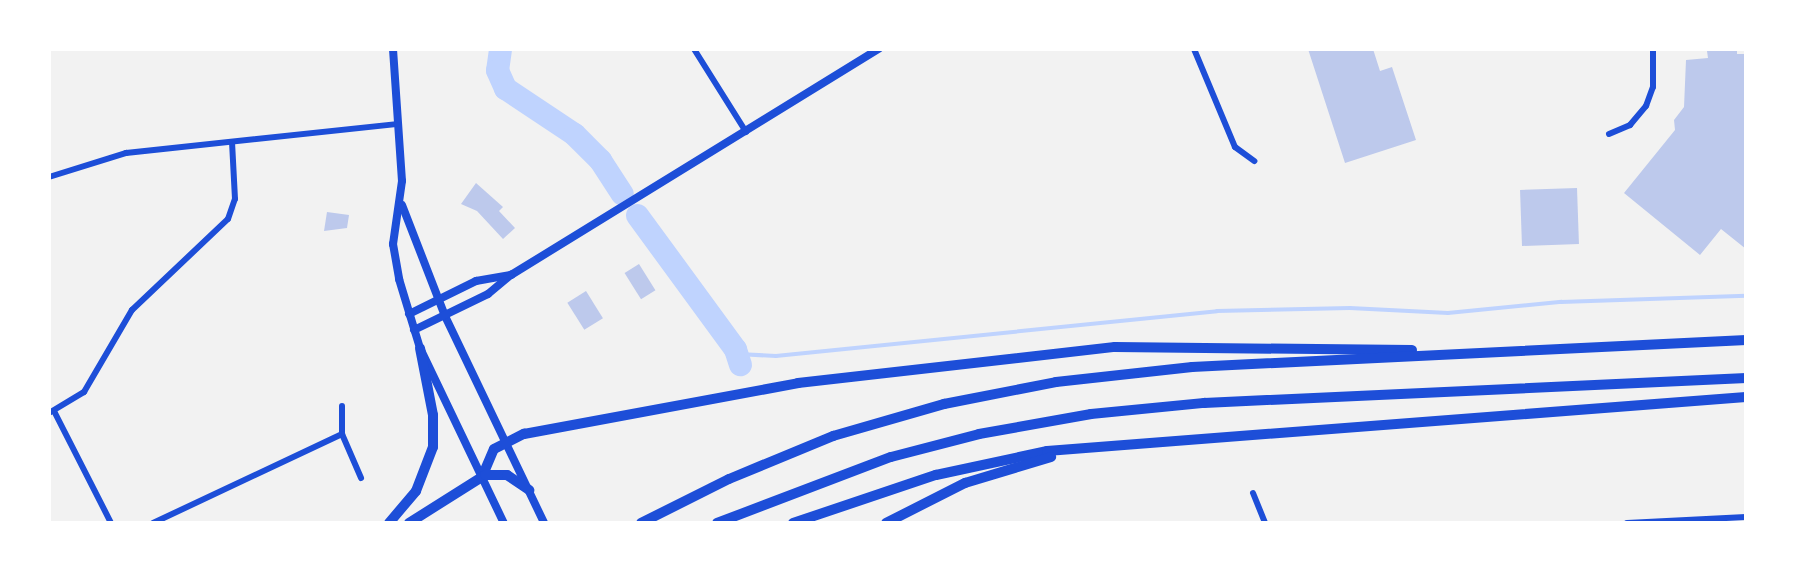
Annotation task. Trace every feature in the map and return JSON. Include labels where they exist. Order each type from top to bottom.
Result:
[{"type":"highway","points":[[641,523],[814,443],[900,415],[1000,391],[1147,370],[1746,340]]},
{"type":"highway","points":[[482,477],[488,456],[505,441],[745,390],[1072,350],[1213,345],[1488,353]]},
{"type":"highway","points":[[389,523],[416,491],[433,447],[433,415],[420,348]]},
{"type":"highway","points":[[717,523],[891,457],[979,433],[1091,414],[1205,403],[1746,378]]},
{"type":"highway","points":[[793,523],[973,465],[1139,442],[1746,397]]},
{"type":"highway","points":[[886,523],[989,474],[1046,458],[1139,442]]},
{"type":"highway","points":[[409,523],[482,477],[507,475],[529,491]]},
{"type":"street","points":[[393,49],[402,205],[393,244],[409,314],[420,348],[504,523]]},
{"type":"street","points":[[694,49],[746,132]]},
{"type":"street","points":[[414,330],[488,294],[511,275],[878,49]]},
{"type":"street","points":[[1194,49],[1235,147],[1254,161]]},
{"type":"street","points":[[1609,134],[1630,125],[1647,106],[1653,88],[1653,49]]},
{"type":"street","points":[[49,177],[126,153],[398,124]]},
{"type":"street","points":[[111,523],[52,412],[95,379],[123,321],[137,304],[228,219],[235,200],[232,142]]},
{"type":"street","points":[[402,205],[445,316],[544,523]]},
{"type":"street","points":[[409,314],[485,278],[511,275]]},
{"type":"street","points":[[342,405],[342,434],[361,478]]},
{"type":"street","points":[[153,523],[342,434]]},
{"type":"street","points":[[1253,494],[1265,523]]},
{"type":"street","points":[[1627,523],[1746,517]]},
{"type":"building","points":[[1308,49],[1373,49],[1380,71],[1392,67],[1416,140],[1345,163]]},
{"type":"building","points":[[1737,49],[1737,54],[1746,54],[1746,249],[1721,229],[1700,255],[1624,193],[1675,130],[1674,120],[1684,107],[1686,60],[1708,58],[1707,51]]},
{"type":"building","points":[[476,183],[503,207],[499,211],[515,228],[503,239],[477,211],[461,204]]},
{"type":"building","points":[[1577,188],[1579,244],[1522,246],[1520,190]]},
{"type":"building","points":[[327,212],[349,215],[347,228],[324,231]]},
{"type":"building","points":[[639,264],[655,290],[641,299],[625,273]]},
{"type":"building","points":[[586,291],[603,318],[584,330],[567,303]]},
{"type":"waterway","points":[[500,49],[497,70],[505,88],[574,134],[600,160],[622,194]]},
{"type":"waterway","points":[[637,215],[735,349],[740,364]]},
{"type":"waterway","points":[[738,354],[776,356],[1217,311],[1350,308],[1448,313],[1561,302],[1746,296]]}]
